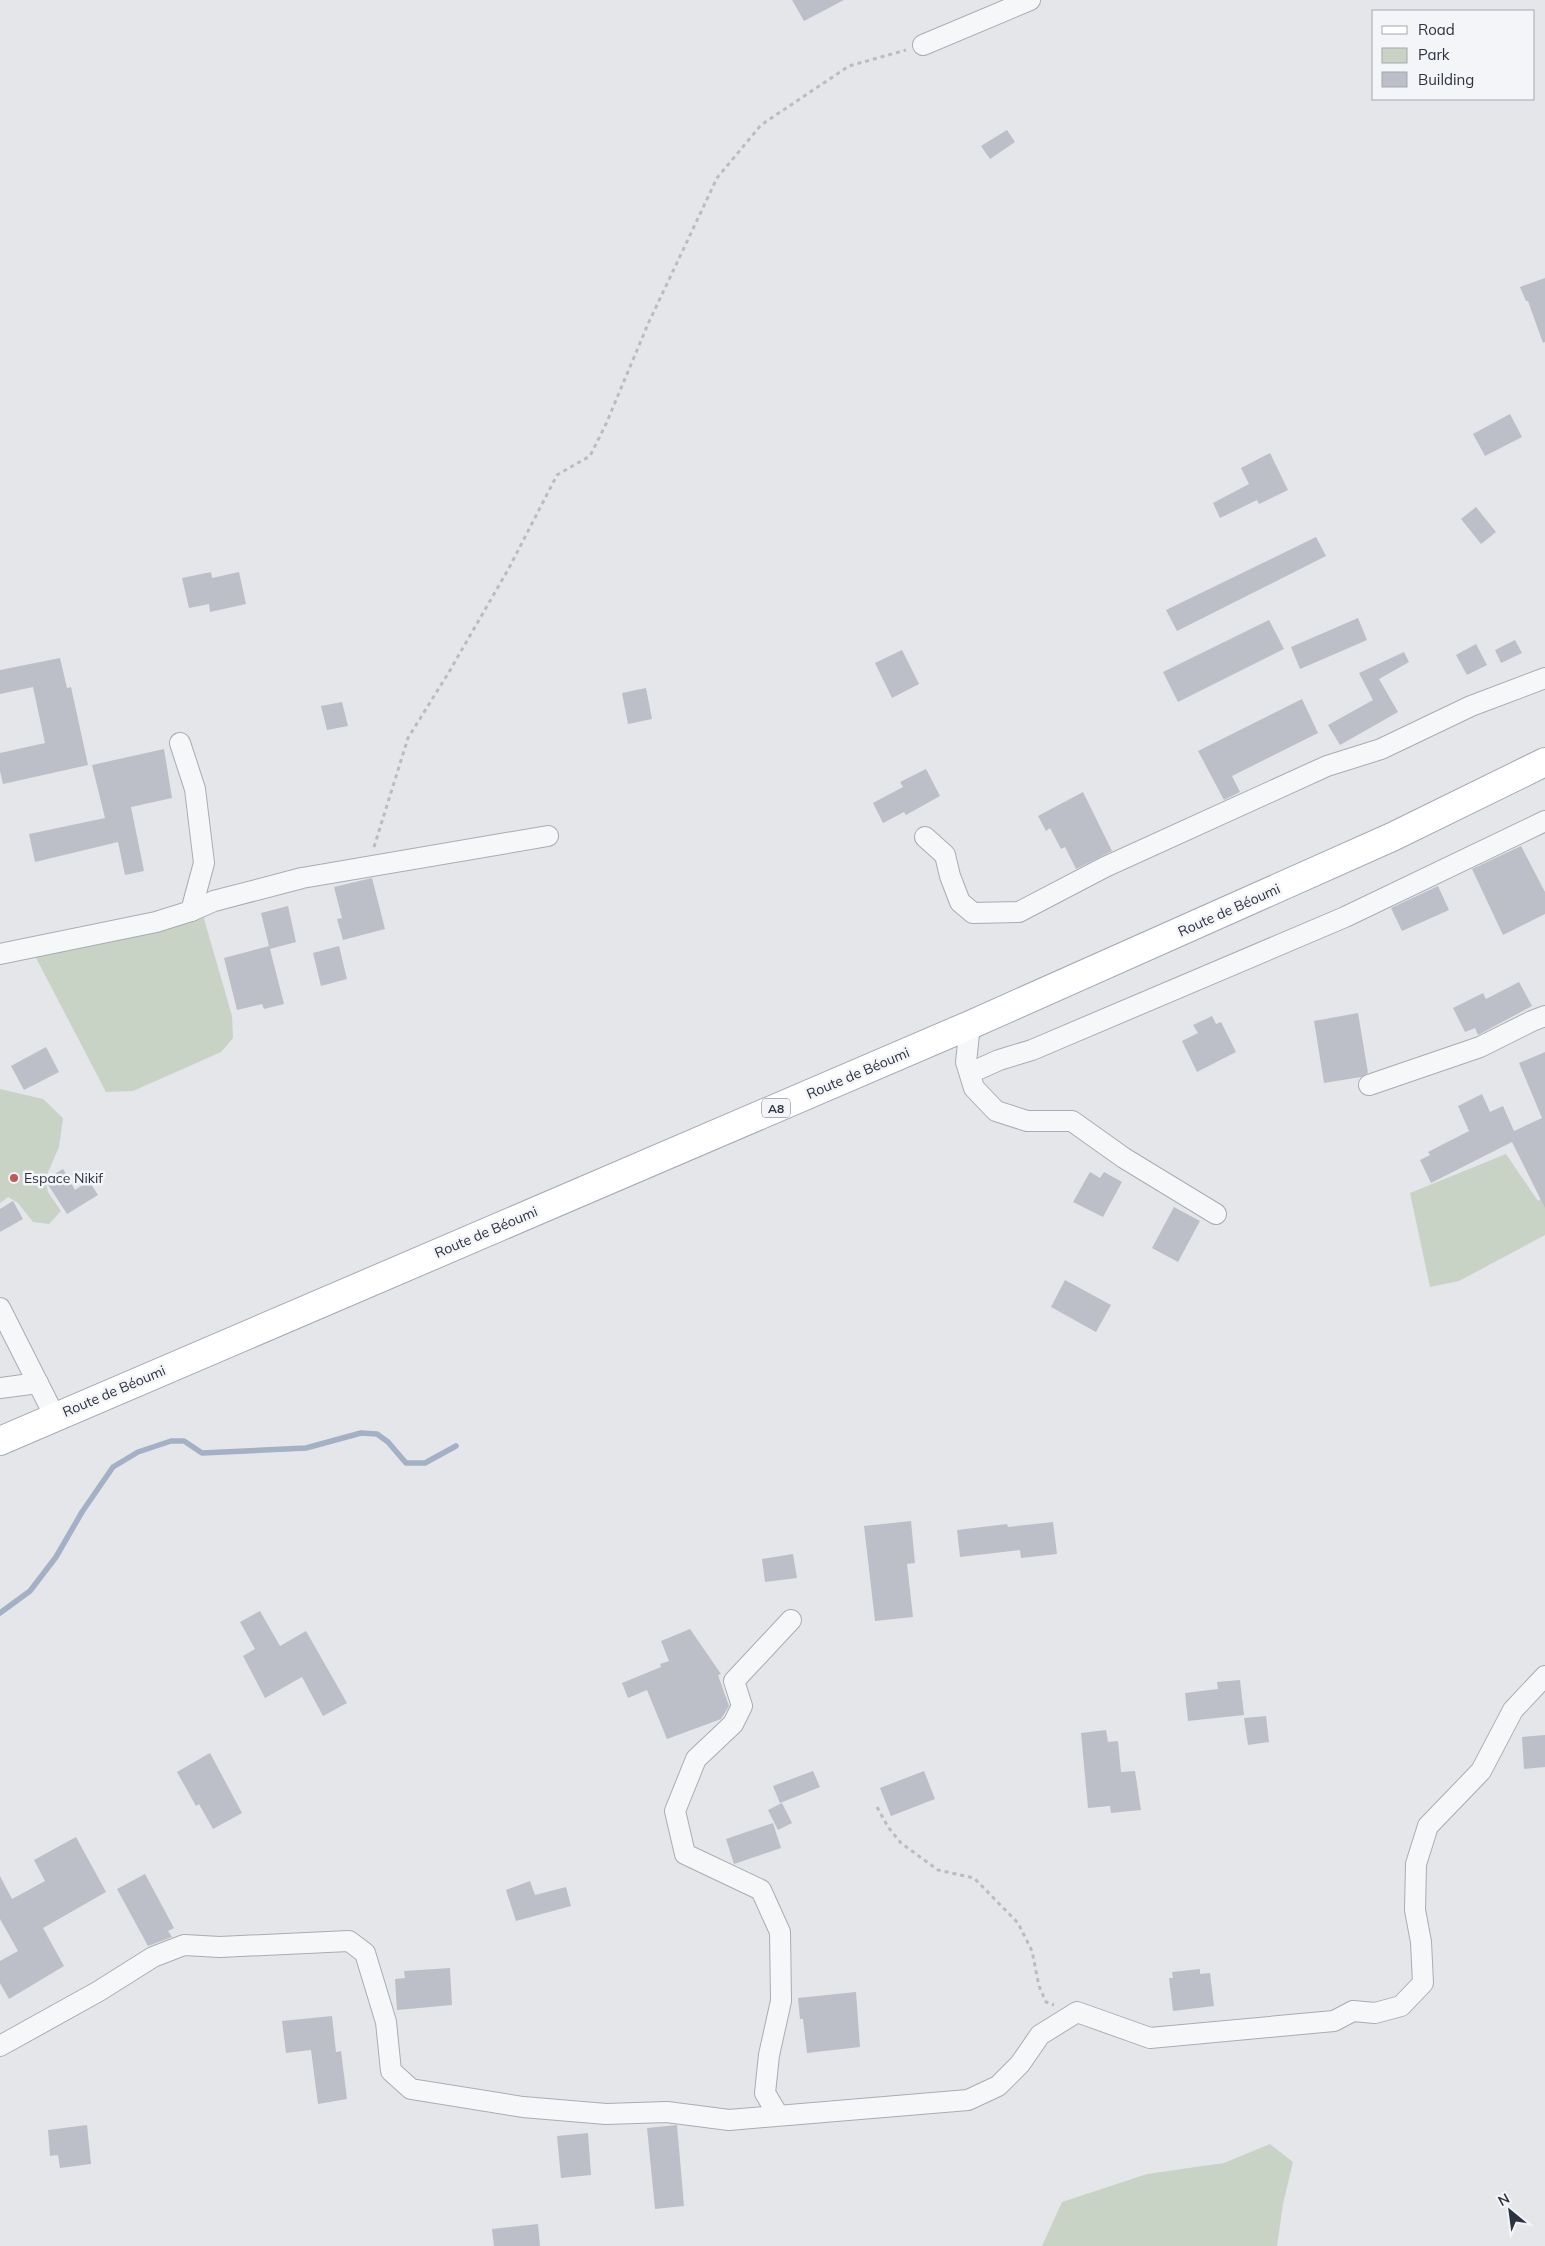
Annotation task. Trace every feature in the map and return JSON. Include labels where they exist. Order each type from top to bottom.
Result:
[{"type":"main road","name":"Route de Béoumi","points":[[0,1440],[970,1025],[1392,837],[1545,762]]},
{"type":"street","points":[[923,45],[1030,0]]},
{"type":"street","points":[[925,837],[945,855],[950,876],[960,902],[973,913],[1019,912],[1105,867],[1273,790],[1327,766],[1381,749],[1471,706],[1545,678]]},
{"type":"street","points":[[180,743],[195,789],[204,863],[191,911]]},
{"type":"street","points":[[970,1073],[999,1060],[1058,1039],[1345,917],[1545,821]]},
{"type":"street","points":[[0,954],[156,922],[214,902],[302,878],[548,836]]},
{"type":"street","points":[[1369,1085],[1480,1047],[1545,1016]]},
{"type":"street","points":[[970,1025],[966,1062],[974,1088],[996,1111],[1027,1121],[1072,1121],[1124,1158],[1216,1214]]},
{"type":"street","points":[[0,1308],[55,1417]]},
{"type":"street","points":[[0,1388],[38,1383]]},
{"type":"street","points":[[778,2115],[765,2093],[769,2056],[781,2001],[780,1932],[761,1890],[685,1854],[675,1812],[696,1759],[733,1724],[742,1706],[734,1681],[791,1620]]},
{"type":"street","points":[[0,2046],[99,1991],[153,1957],[184,1945],[220,1946],[348,1941],[365,1953],[386,2022],[391,2071],[411,2089],[523,2107],[606,2114],[667,2112],[729,2120],[968,2100],[998,2086],[1020,2064],[1040,2035],[1076,2012],[1091,2015],[1150,2038],[1334,2021],[1353,2011],[1376,2012],[1401,2006],[1423,1983],[1415,1910],[1416,1864],[1428,1826],[1481,1771],[1513,1710],[1545,1676]]},
{"type":"path","points":[[368,866],[408,738],[449,672],[509,568],[558,475],[590,456],[606,424],[648,324],[717,178],[761,125],[849,66],[923,45]]},
{"type":"path","points":[[877,1807],[888,1827],[901,1843],[938,1870],[974,1878],[1018,1923],[1032,1950],[1039,1986],[1046,2002],[1076,2012]]},
{"type":"green space","points":[[198,898],[232,1016],[233,1038],[221,1052],[133,1091],[106,1092],[34,954]]},
{"type":"green space","points":[[0,1089],[43,1099],[63,1118],[59,1147],[45,1179],[48,1192],[61,1211],[49,1224],[33,1222],[18,1203],[8,1197],[0,1203]]},
{"type":"green space","points":[[1506,1154],[1538,1201],[1545,1196],[1545,1235],[1459,1281],[1430,1287],[1410,1193]]},
{"type":"green space","points":[[1270,2144],[1293,2162],[1283,2204],[1277,2246],[1042,2246],[1062,2202],[1147,2174],[1224,2163]]},
{"type":"building","points":[[792,0],[844,0],[804,21]]},
{"type":"building","points":[[1007,130],[1015,142],[990,159],[981,146]]},
{"type":"building","points":[[1545,278],[1545,342],[1543,343],[1528,301],[1526,301],[1520,287]]},
{"type":"building","points":[[1510,414],[1522,437],[1485,456],[1473,434]]},
{"type":"building","points":[[1270,453],[1288,490],[1259,504],[1257,500],[1220,518],[1213,503],[1249,484],[1241,468]]},
{"type":"building","points":[[1476,507],[1496,532],[1481,544],[1461,519]]},
{"type":"building","points":[[1316,537],[1326,556],[1177,631],[1166,610]]},
{"type":"building","points":[[211,572],[212,578],[239,572],[246,604],[210,612],[209,604],[189,608],[182,578]]},
{"type":"building","points":[[1358,618],[1367,640],[1300,669],[1291,647]]},
{"type":"building","points":[[1269,620],[1284,649],[1178,702],[1163,672]]},
{"type":"building","points":[[1515,640],[1522,653],[1501,663],[1495,650]]},
{"type":"building","points":[[1476,644],[1487,665],[1467,675],[1456,655]]},
{"type":"building","points":[[902,650],[919,684],[892,698],[875,663]]},
{"type":"building","points":[[1404,652],[1409,662],[1379,679],[1398,712],[1340,745],[1328,725],[1373,700],[1359,673]]},
{"type":"building","points":[[60,658],[67,688],[71,687],[88,765],[3,784],[0,771],[0,753],[45,743],[33,687],[0,694],[0,670]]},
{"type":"building","points":[[646,688],[652,719],[628,724],[622,693]]},
{"type":"building","points":[[1302,699],[1318,733],[1232,776],[1240,792],[1224,800],[1198,751]]},
{"type":"building","points":[[342,702],[348,726],[327,730],[321,706]]},
{"type":"building","points":[[164,749],[172,798],[131,807],[144,871],[125,875],[118,842],[35,862],[29,834],[105,818],[92,765]]},
{"type":"building","points":[[926,769],[940,796],[906,815],[904,812],[883,823],[873,803],[903,787],[900,782]]},
{"type":"building","points":[[1083,792],[1112,851],[1076,869],[1065,847],[1061,849],[1050,828],[1046,831],[1038,816]]},
{"type":"building","points":[[1521,846],[1545,892],[1545,914],[1503,935],[1472,869]]},
{"type":"building","points":[[372,878],[385,929],[343,940],[337,919],[342,918],[334,887]]},
{"type":"building","points":[[1438,886],[1449,910],[1402,931],[1391,908]]},
{"type":"building","points":[[288,906],[296,942],[270,949],[284,1004],[264,1009],[262,1004],[237,1010],[224,958],[269,946],[261,913]]},
{"type":"building","points":[[339,946],[347,979],[321,986],[313,953]]},
{"type":"building","points":[[1519,982],[1532,1006],[1478,1035],[1475,1028],[1465,1032],[1453,1008],[1483,993],[1486,999]]},
{"type":"building","points":[[1358,1013],[1368,1073],[1361,1077],[1324,1083],[1314,1021]]},
{"type":"building","points":[[1212,1016],[1216,1024],[1221,1022],[1236,1052],[1197,1072],[1182,1041],[1198,1033],[1193,1025]]},
{"type":"building","points":[[46,1047],[59,1072],[24,1090],[11,1066]]},
{"type":"building","points":[[1545,1052],[1545,1208],[1512,1142],[1431,1183],[1420,1160],[1430,1155],[1428,1152],[1469,1131],[1458,1106],[1482,1094],[1490,1112],[1503,1106],[1514,1131],[1542,1118],[1519,1063]]},
{"type":"building","points":[[63,1169],[75,1190],[89,1181],[98,1195],[67,1214],[45,1180]]},
{"type":"building","points":[[1090,1172],[1100,1178],[1104,1172],[1122,1182],[1103,1217],[1073,1202]]},
{"type":"building","points":[[13,1201],[23,1219],[0,1232],[0,1209]]},
{"type":"building","points":[[1174,1207],[1200,1221],[1178,1262],[1152,1248]]},
{"type":"building","points":[[1065,1280],[1111,1305],[1096,1332],[1051,1307]]},
{"type":"building","points":[[911,1521],[915,1563],[907,1564],[913,1617],[875,1621],[864,1526]]},
{"type":"building","points":[[1053,1522],[1057,1554],[1021,1558],[1020,1550],[960,1557],[957,1530],[1007,1524],[1008,1527]]},
{"type":"building","points":[[793,1554],[797,1578],[765,1582],[762,1559]]},
{"type":"building","points":[[260,1611],[280,1646],[306,1631],[347,1703],[323,1716],[302,1677],[265,1698],[243,1656],[255,1649],[240,1622]]},
{"type":"building","points":[[690,1629],[721,1674],[718,1675],[729,1706],[721,1719],[667,1739],[647,1690],[628,1698],[622,1683],[661,1667],[660,1664],[669,1661],[661,1641]]},
{"type":"building","points":[[1240,1680],[1244,1715],[1188,1721],[1185,1693],[1218,1689],[1217,1682]]},
{"type":"building","points":[[1266,1716],[1269,1742],[1248,1745],[1244,1718]]},
{"type":"building","points":[[1106,1730],[1108,1742],[1118,1741],[1121,1772],[1135,1771],[1141,1810],[1111,1813],[1110,1806],[1088,1808],[1081,1733]]},
{"type":"building","points":[[1545,1735],[1545,1767],[1524,1769],[1522,1737]]},
{"type":"building","points":[[210,1753],[242,1813],[213,1829],[199,1804],[196,1806],[177,1772]]},
{"type":"building","points":[[813,1771],[820,1787],[780,1803],[773,1786]]},
{"type":"building","points":[[924,1771],[935,1799],[891,1816],[880,1788]]},
{"type":"building","points":[[782,1803],[792,1823],[778,1830],[768,1810]]},
{"type":"building","points":[[773,1823],[781,1848],[734,1864],[726,1839]]},
{"type":"building","points":[[76,1837],[106,1892],[43,1928],[64,1966],[9,1999],[0,1983],[0,1961],[18,1951],[0,1919],[0,1876],[12,1899],[45,1881],[34,1860]]},
{"type":"building","points":[[145,1874],[174,1928],[168,1931],[172,1937],[148,1946],[117,1889]]},
{"type":"building","points":[[530,1881],[535,1895],[566,1887],[571,1906],[516,1921],[506,1890]]},
{"type":"building","points":[[450,1968],[452,2005],[397,2010],[395,1979],[405,1978],[404,1971]]},
{"type":"building","points":[[1200,1969],[1200,1974],[1210,1973],[1214,2006],[1173,2011],[1169,1978],[1173,1978],[1172,1972]]},
{"type":"building","points":[[856,1992],[860,2047],[807,2053],[803,2019],[800,2019],[798,1998]]},
{"type":"building","points":[[332,2016],[336,2052],[341,2051],[347,2099],[318,2104],[311,2050],[286,2053],[282,2021]]},
{"type":"building","points":[[87,2125],[91,2164],[60,2168],[58,2155],[50,2156],[48,2130]]},
{"type":"building","points":[[677,2125],[684,2206],[655,2209],[647,2128]]},
{"type":"building","points":[[588,2133],[591,2175],[561,2178],[557,2136]]},
{"type":"building","points":[[538,2224],[540,2246],[494,2246],[492,2229]]},
{"type":"waterway","points":[[0,1613],[30,1591],[56,1557],[82,1512],[113,1467],[138,1452],[171,1441],[184,1441],[202,1453],[306,1448],[361,1433],[377,1434],[388,1442],[406,1463],[425,1463],[456,1446]]},
{"type":"place","name":"Espace Nikif","points":[[14,1178]]}]
